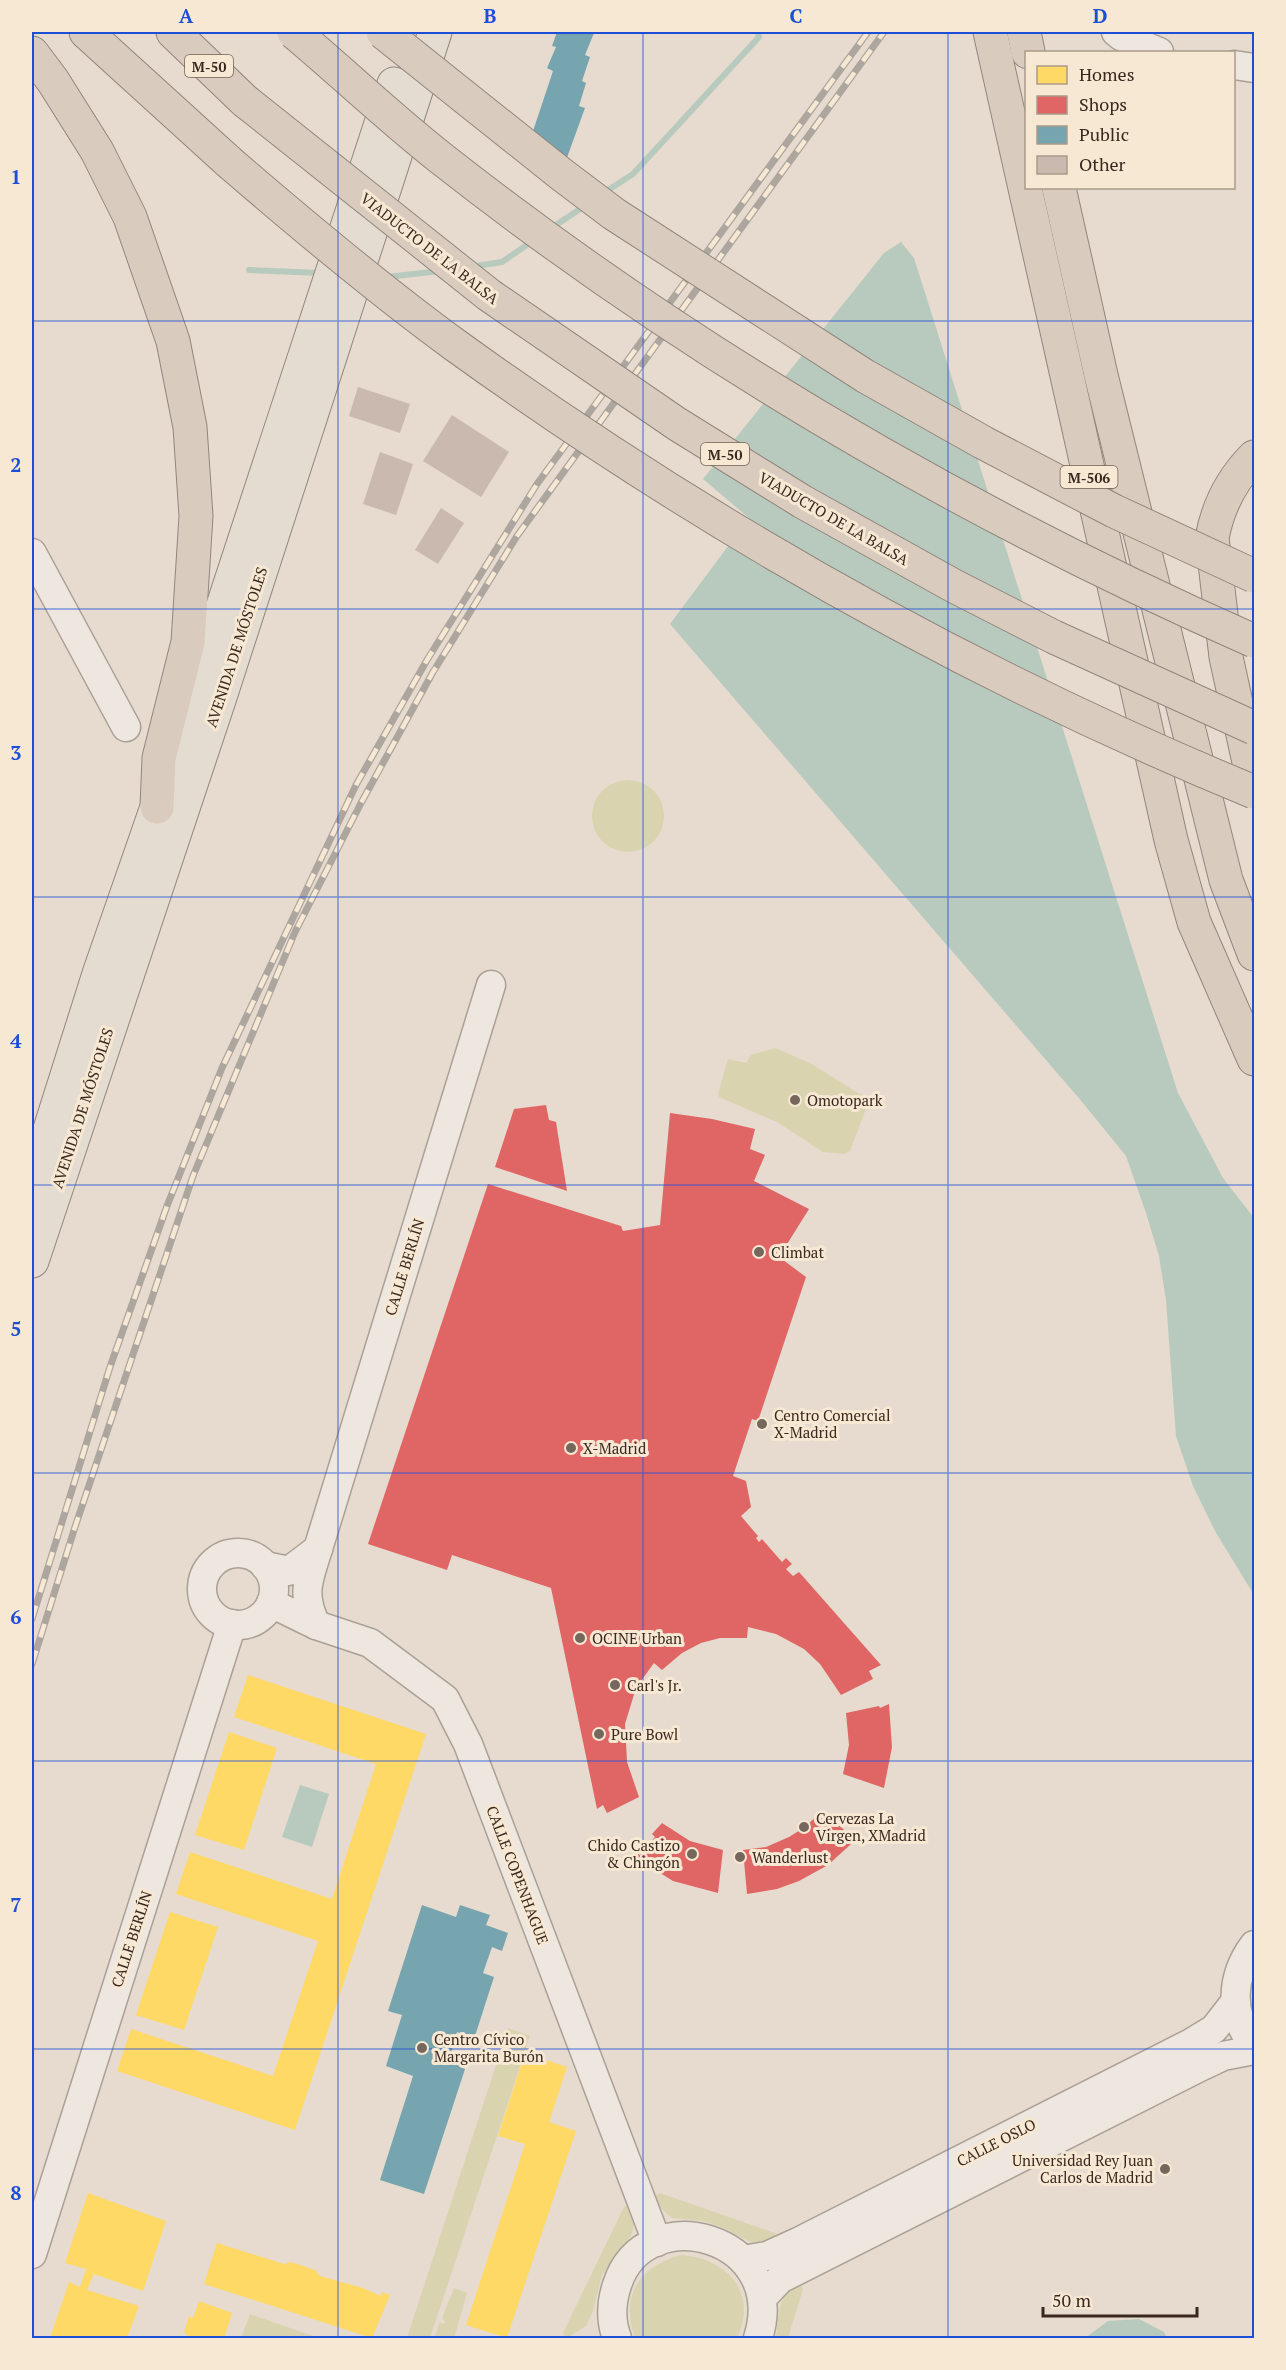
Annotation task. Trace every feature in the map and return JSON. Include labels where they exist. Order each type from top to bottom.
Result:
[{"type":"highway","points":[[86,32],[187,126],[323,243],[454,344],[657,483],[773,553],[964,658],[1048,700],[1254,792]]},
{"type":"highway","points":[[99,32],[187,126]]},
{"type":"highway","name":"VIADUCTO DE LA BALSA","points":[[173,32],[245,101],[489,295],[687,430],[803,502],[954,586],[1054,637],[1254,728]]},
{"type":"highway","points":[[294,32],[440,158],[533,228],[653,310],[837,429],[954,495],[1075,557],[1254,640]]},
{"type":"highway","points":[[383,32],[561,174],[614,213],[865,376],[984,443],[1114,511],[1254,576]]},
{"type":"highway","name":"M-506","points":[[990,32],[1025,188]]},
{"type":"highway","points":[[1024,32],[1028,51]]},
{"type":"highway","points":[[32,53],[53,81],[97,151],[130,217],[172,340],[190,427],[196,516],[188,642],[159,758],[157,807]]},
{"type":"highway","name":"M-506","points":[[1025,189],[1171,840],[1194,922],[1254,1059]]},
{"type":"highway","name":"M-506","points":[[1059,189],[1103,386],[1226,880],[1254,954]]},
{"type":"highway","points":[[1254,457],[1233,480],[1215,519],[1212,538],[1226,657],[1254,785]]},
{"type":"main road","name":"AVENIDA DE MÓSTOLES","points":[[32,1261],[220,697],[412,32]]},
{"type":"main road","name":"AVENIDA DE MÓSTOLES","points":[[32,1186],[99,974],[157,807],[343,275],[435,32]]},
{"type":"street","points":[[1116,32],[1157,51]]},
{"type":"street","points":[[1235,65],[1254,68]]},
{"type":"street","points":[[32,553],[126,727]]},
{"type":"street","name":"CALLE BERLÍN","points":[[316,1625],[306,1605],[306,1586],[491,985]]},
{"type":"street","points":[[265,1566],[289,1571],[318,1549]]},
{"type":"street","points":[[238,1553],[253,1556],[265,1566],[273,1583],[271,1603],[255,1620],[232,1624],[221,1620],[205,1603],[203,1580],[208,1569],[216,1560],[238,1553]]},
{"type":"street","name":"CALLE COPENHAGUE","points":[[271,1603],[316,1625],[370,1643],[444,1699],[468,1744],[657,2242]]},
{"type":"street","name":"CALLE BERLÍN","points":[[32,2254],[232,1624]]},
{"type":"street","points":[[1254,1944],[1243,1960],[1236,1980],[1235,2002],[1239,2020],[1254,2045]]},
{"type":"street","name":"CALLE OSLO","points":[[743,2260],[768,2256],[798,2242],[1191,2043],[1214,2028],[1235,2002]]},
{"type":"street","name":"CALLE OSLO","points":[[762,2298],[780,2279],[1202,2066],[1223,2056],[1254,2050]]},
{"type":"street","points":[[608,2335],[612,2301],[620,2277],[635,2256],[657,2242],[679,2236],[703,2237],[725,2245],[743,2260],[756,2277],[762,2298],[763,2322],[758,2338]]},
{"type":"shaded area","points":[[901,242],[914,258],[1178,1093],[1223,1178],[1254,1218],[1254,1595],[1215,1531],[1193,1486],[1176,1436],[1166,1300],[1159,1256],[1126,1156],[1083,1103],[670,624],[749,518],[703,479],[884,253]]},
{"type":"shaded area","points":[[635,780],[654,790],[662,802],[664,816],[662,830],[654,842],[642,850],[621,852],[602,842],[594,830],[592,809],[602,790],[614,782]]},
{"type":"shaded area","name":"Omotopark","points":[[775,1048],[810,1063],[863,1096],[867,1106],[850,1151],[845,1154],[823,1152],[777,1122],[719,1097],[728,1059],[746,1063],[751,1055]]},
{"type":"shaded area","points":[[300,1785],[329,1794],[312,1847],[282,1837]]},
{"type":"shaded area","points":[[508,2028],[530,2036],[430,2338],[407,2338]]},
{"type":"shaded area","points":[[660,2193],[775,2233],[778,2240],[752,2243],[724,2228],[704,2221],[672,2218],[663,2210],[654,2196]]},
{"type":"shaded area","points":[[633,2203],[636,2218],[631,2236],[602,2275],[593,2311],[586,2326],[567,2338],[563,2333],[624,2207]]},
{"type":"shaded area","points":[[681,2255],[712,2263],[734,2281],[741,2293],[744,2306],[743,2322],[737,2338],[635,2338],[630,2309],[636,2285],[654,2267]]},
{"type":"shaded area","points":[[799,2282],[803,2289],[788,2338],[776,2338],[780,2307],[787,2294]]},
{"type":"shaded area","points":[[454,2288],[467,2293],[454,2338],[434,2338],[440,2322],[444,2324],[445,2321],[442,2318]]},
{"type":"shaded area","points":[[250,2314],[316,2337],[241,2338]]},
{"type":"shaded area","points":[[1139,2319],[1164,2332],[1167,2338],[1085,2338],[1108,2321]]},
{"type":"building: Homes","points":[[248,1675],[426,1734],[295,2130],[117,2071],[131,2029],[273,2076],[318,1941],[176,1894],[190,1852],[332,1899],[376,1764],[234,1717]]},
{"type":"building: Homes","points":[[229,1732],[277,1748],[244,1850],[195,1835]]},
{"type":"building: Homes","points":[[170,1912],[218,1927],[184,2030],[136,2015]]},
{"type":"building: Homes","points":[[525,2053],[567,2067],[549,2122],[576,2131],[507,2338],[466,2325],[525,2144],[498,2136]]},
{"type":"building: Homes","points":[[88,2193],[166,2221],[143,2291],[94,2274],[87,2290],[139,2306],[127,2338],[50,2338],[69,2282],[80,2287],[86,2269],[65,2263]]},
{"type":"building: Homes","points":[[217,2243],[284,2264],[291,2262],[315,2270],[320,2276],[363,2288],[381,2296],[382,2292],[390,2295],[372,2338],[204,2284]]},
{"type":"building: Homes","points":[[199,2301],[232,2313],[224,2338],[186,2338],[187,2334],[184,2333],[189,2316],[193,2318]]},
{"type":"building: Shops","points":[[546,1105],[549,1120],[556,1122],[567,1191],[495,1167],[514,1109]]},
{"type":"building: Shops","name":"X-Madrid","points":[[670,1113],[712,1119],[755,1129],[750,1149],[765,1155],[754,1181],[809,1209],[779,1257],[806,1277],[758,1421],[752,1419],[733,1476],[746,1481],[751,1507],[741,1516],[758,1536],[756,1538],[759,1542],[762,1539],[782,1562],[786,1558],[792,1564],[786,1569],[793,1576],[799,1572],[881,1665],[869,1671],[873,1679],[841,1695],[820,1664],[804,1649],[776,1634],[748,1627],[747,1638],[720,1638],[701,1643],[682,1653],[662,1670],[654,1663],[636,1688],[625,1724],[627,1762],[639,1797],[607,1813],[603,1805],[597,1809],[551,1588],[452,1555],[447,1570],[368,1544],[488,1184],[621,1226],[623,1231],[660,1225]]},
{"type":"building: Shops","points":[[889,1704],[892,1747],[884,1788],[843,1774],[849,1745],[846,1713],[879,1706],[880,1708]]},
{"type":"building: Shops","points":[[822,1811],[855,1839],[850,1845],[828,1865],[799,1881],[777,1889],[747,1894],[743,1850],[766,1847],[789,1837],[805,1827]]},
{"type":"building: Shops","points":[[662,1823],[690,1841],[723,1850],[718,1893],[673,1881],[633,1856],[636,1852],[640,1855],[655,1837],[652,1834]]},
{"type":"building: Public","points":[[557,32],[594,33],[585,55],[590,57],[582,81],[586,83],[579,106],[585,108],[561,174],[523,161],[553,71],[547,68],[556,47],[552,46]]},
{"type":"building: Public","name":"Centro Cívico Margarita Burón","points":[[422,1905],[456,1917],[460,1905],[490,1915],[486,1925],[508,1933],[502,1951],[492,1947],[483,1973],[494,1977],[474,2039],[457,2032],[450,2056],[461,2060],[459,2066],[465,2069],[424,2194],[380,2180],[413,2076],[386,2066],[402,2015],[388,2011]]},
{"type":"building: Other","points":[[358,387],[410,404],[400,433],[349,416]]},
{"type":"building: Other","points":[[452,415],[509,452],[481,497],[423,461]]},
{"type":"building: Other","points":[[380,452],[413,464],[396,515],[363,504]]},
{"type":"building: Other","points":[[441,508],[464,523],[438,564],[415,550]]},
{"type":"waterway","points":[[602,194],[633,174],[759,37],[758,32]]},
{"type":"waterway","points":[[550,229],[586,205]]},
{"type":"waterway","points":[[470,267],[502,262],[534,240]]},
{"type":"waterway","points":[[249,270],[320,273]]},
{"type":"waterway","points":[[387,277],[440,271]]},
{"type":"railway","points":[[32,1619],[110,1367],[167,1206],[222,1068],[356,785],[427,660],[537,484],[868,32]]},
{"type":"railway","points":[[32,1664],[75,1527],[193,1176],[295,932],[361,803],[433,672],[517,536],[884,32]]},
{"type":"place","name":"Omotopark","points":[[795,1100]]},
{"type":"place","name":"Climbat","points":[[759,1252]]},
{"type":"place","name":"Centro Comercial X-Madrid","points":[[762,1424]]},
{"type":"place","name":"X-Madrid","points":[[571,1448]]},
{"type":"place","name":"OCINE Urban","points":[[580,1638]]},
{"type":"place","name":"Carl's Jr.","points":[[615,1685]]},
{"type":"place","name":"Pure Bowl","points":[[599,1734]]},
{"type":"place","name":"Cervezas La Virgen, XMadrid","points":[[804,1827]]},
{"type":"place","name":"Chido Castizo & Chingón","points":[[692,1854]]},
{"type":"place","name":"Wanderlust","points":[[740,1857]]},
{"type":"place","name":"Centro Cívico Margarita Burón","points":[[422,2048]]},
{"type":"place","name":"Universidad Rey Juan Carlos de Madrid","points":[[1165,2169]]}]
